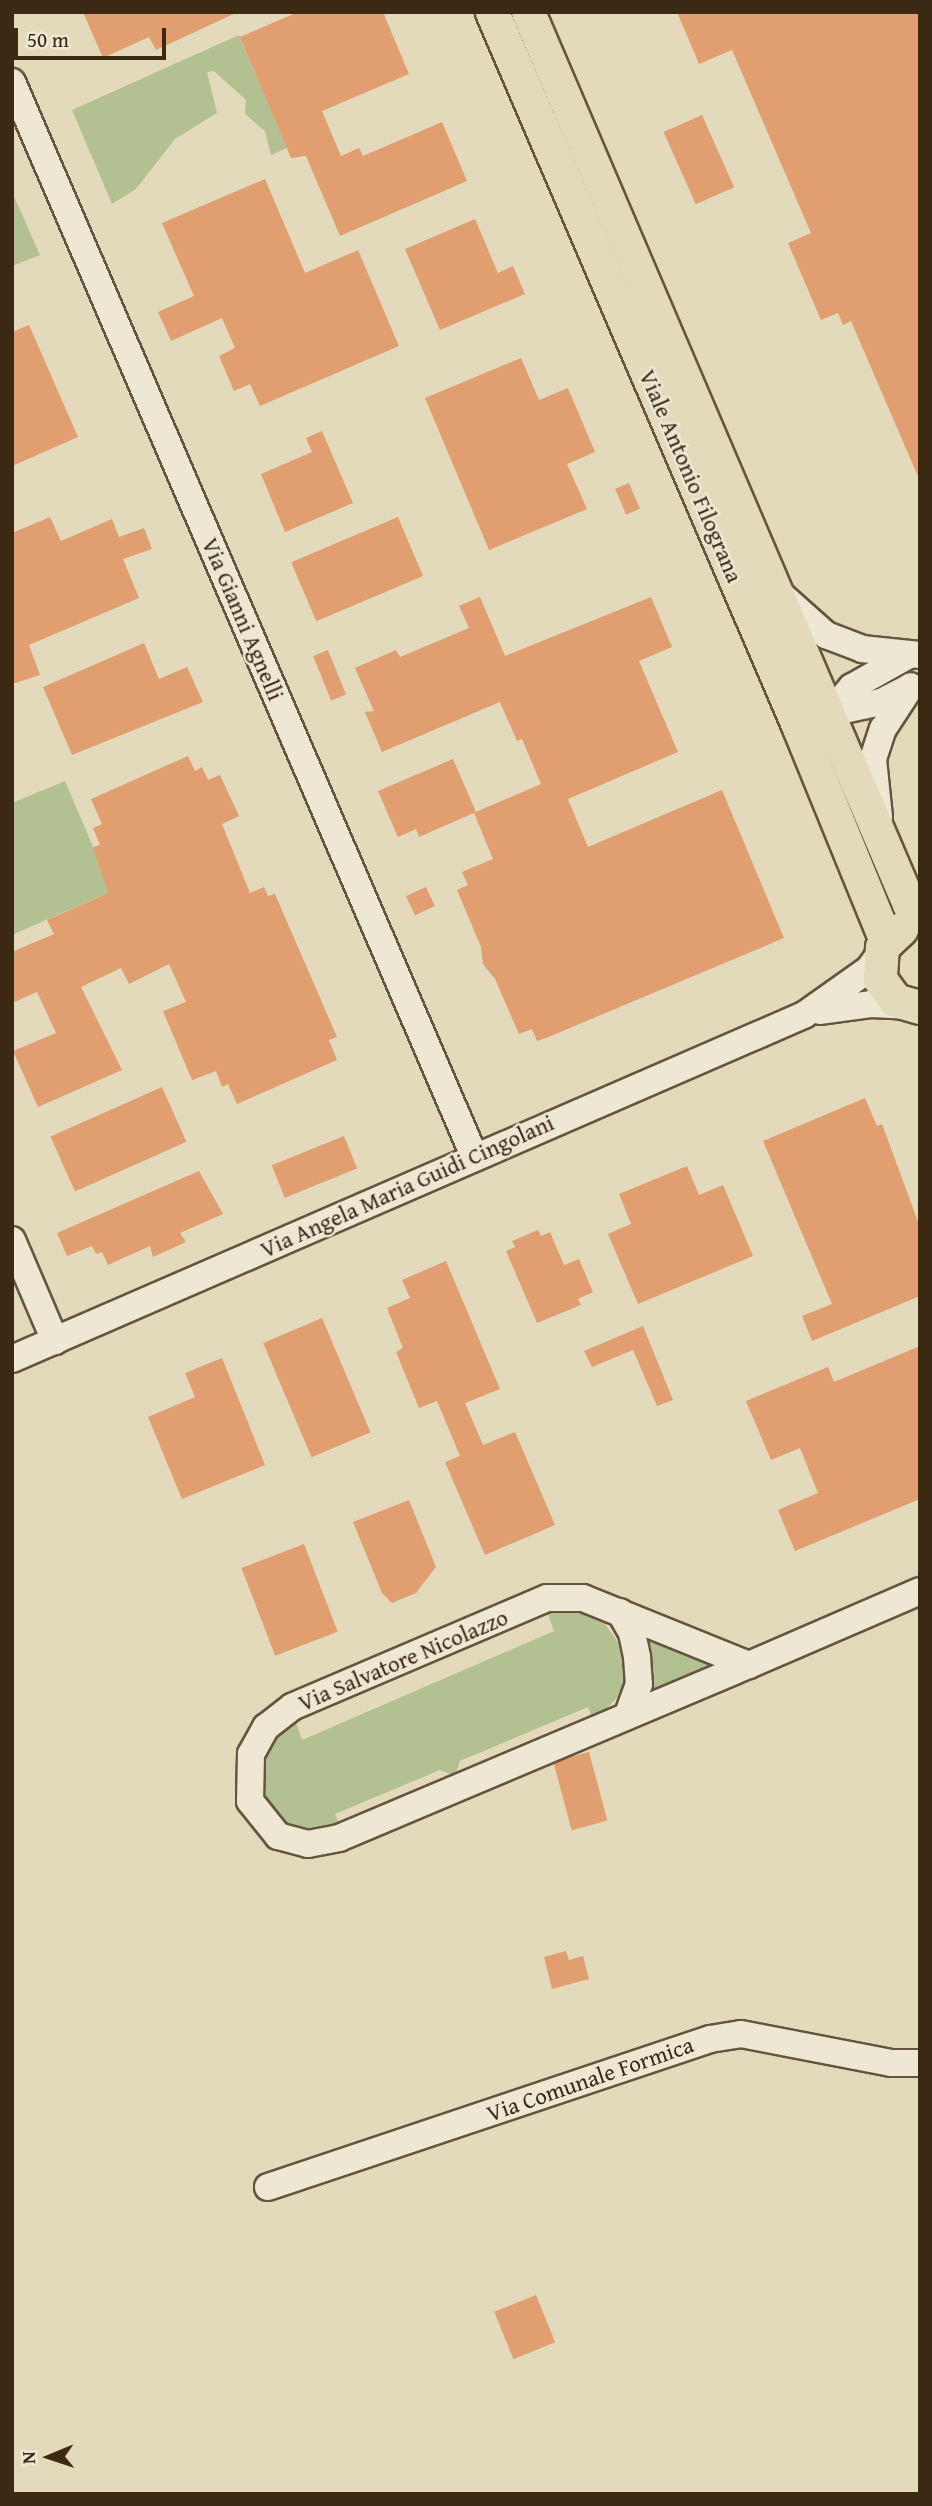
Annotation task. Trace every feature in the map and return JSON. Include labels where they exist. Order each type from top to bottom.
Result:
[{"type":"main road","name":"Viale Antonio Filograna","points":[[492,12],[798,725],[883,947],[878,967],[886,991],[916,1009]]},
{"type":"main road","name":"Viale Antonio Filograna","points":[[528,12],[830,713],[909,904],[920,917]]},
{"type":"main road","points":[[798,725],[830,713]]},
{"type":"main road","points":[[883,947],[905,927],[920,925]]},
{"type":"street","name":"Via Gianni Agnelli","points":[[12,82],[474,1156]]},
{"type":"street","points":[[778,592],[825,635],[862,649],[915,655]]},
{"type":"street","points":[[830,713],[852,687],[915,655]]},
{"type":"street","points":[[830,713],[881,702],[915,683]]},
{"type":"street","points":[[881,836],[873,759],[883,729],[915,683]]},
{"type":"street","points":[[804,1015],[869,969],[883,947]]},
{"type":"street","points":[[804,1015],[872,1004],[916,1009]]},
{"type":"street","name":"Via Angela Maria Guidi Cingolani","points":[[12,1359],[474,1156],[804,1015]]},
{"type":"street","points":[[12,1240],[55,1341]]},
{"type":"street","name":"Via Salvatore Nicolazzo","points":[[748,1665],[583,1598],[547,1598],[292,1707],[266,1727],[251,1754],[250,1801],[278,1836],[308,1844],[338,1838],[748,1665],[920,1591]]},
{"type":"street","points":[[620,1612],[632,1633],[638,1670],[639,1684],[628,1714]]},
{"type":"street","name":"Via Comunale Formica","points":[[268,2187],[710,2039],[741,2034],[891,2063],[920,2063]]},
{"type":"green space","points":[[239,35],[287,148],[271,155],[265,131],[245,114],[246,100],[214,71],[207,72],[217,113],[175,139],[136,189],[112,204],[72,110]]},
{"type":"green space","points":[[12,192],[40,255],[12,266]]},
{"type":"green space","points":[[65,781],[112,891],[12,935],[12,803]]},
{"type":"green space","points":[[577,1607],[599,1616],[623,1649],[626,1675],[620,1694],[593,1720],[588,1707],[460,1761],[455,1776],[440,1770],[335,1814],[340,1826],[329,1832],[296,1830],[268,1809],[261,1791],[264,1750],[273,1735],[295,1720],[302,1740],[554,1631],[547,1611]]},
{"type":"green space","points":[[641,1632],[718,1663],[646,1693],[651,1665]]},
{"type":"building","points":[[83,12],[238,12],[156,50],[149,37],[103,58]]},
{"type":"building","points":[[298,12],[383,12],[409,74],[322,111],[341,156],[359,148],[363,156],[442,122],[467,181],[340,236],[306,156],[291,158],[240,37]]},
{"type":"building","points":[[677,12],[920,12],[920,481],[851,321],[843,325],[838,313],[821,320],[788,243],[811,233],[732,50],[699,64]]},
{"type":"building","points":[[702,115],[734,187],[696,204],[664,132]]},
{"type":"building","points":[[265,179],[305,273],[358,250],[399,346],[260,406],[250,384],[234,391],[219,356],[235,348],[222,318],[171,341],[158,312],[194,296],[162,223]]},
{"type":"building","points":[[475,219],[498,273],[513,266],[525,294],[440,330],[405,249]]},
{"type":"building","points":[[29,325],[78,437],[12,466],[12,332]]},
{"type":"building","points":[[521,358],[539,400],[568,388],[595,452],[567,464],[587,509],[489,550],[425,398]]},
{"type":"building","points":[[322,431],[353,503],[285,532],[261,474],[312,452],[306,438]]},
{"type":"building","points":[[629,483],[640,509],[626,515],[615,489]]},
{"type":"building","points":[[50,517],[61,541],[112,519],[119,537],[144,528],[152,549],[123,559],[139,598],[29,645],[40,675],[12,684],[12,533]]},
{"type":"building","points":[[398,517],[423,576],[316,621],[291,562]]},
{"type":"building","points":[[480,597],[505,656],[651,597],[672,647],[639,661],[678,752],[568,799],[588,847],[722,790],[784,938],[546,1038],[537,1041],[532,1029],[519,1034],[495,979],[483,964],[481,947],[457,890],[468,885],[462,872],[493,859],[474,813],[419,837],[416,829],[398,837],[378,791],[453,759],[476,812],[541,784],[522,739],[517,741],[500,702],[382,752],[365,712],[374,711],[355,668],[396,650],[400,657],[469,628],[459,606]]},
{"type":"building","points":[[144,643],[159,679],[187,667],[203,702],[72,755],[43,687]]},
{"type":"building","points":[[328,650],[346,695],[331,700],[313,656]]},
{"type":"building","points":[[188,756],[195,771],[202,767],[208,780],[220,775],[239,816],[222,824],[250,893],[264,887],[268,896],[275,894],[337,1037],[329,1040],[337,1060],[237,1104],[228,1084],[222,1087],[216,1071],[192,1080],[163,1011],[186,1002],[169,964],[129,984],[121,968],[81,987],[122,1070],[38,1107],[13,1051],[56,1033],[37,992],[12,1003],[12,952],[54,934],[47,920],[108,893],[93,847],[100,845],[93,828],[102,824],[91,799]]},
{"type":"building","points":[[426,887],[435,906],[415,915],[406,896]]},
{"type":"building","points":[[162,1087],[186,1142],[75,1191],[51,1137]]},
{"type":"building","points":[[865,1098],[877,1126],[882,1124],[920,1227],[920,1296],[812,1341],[802,1316],[832,1304],[763,1141]]},
{"type":"building","points":[[344,1136],[357,1168],[285,1198],[272,1165]]},
{"type":"building","points":[[687,1166],[699,1195],[723,1185],[753,1256],[638,1304],[608,1234],[631,1224],[619,1194]]},
{"type":"building","points":[[199,1171],[223,1214],[180,1233],[186,1242],[153,1257],[150,1246],[108,1265],[102,1252],[96,1254],[92,1246],[67,1256],[57,1233]]},
{"type":"building","points":[[538,1230],[541,1236],[550,1232],[564,1265],[579,1259],[593,1292],[578,1299],[581,1305],[537,1323],[506,1251],[515,1247],[512,1241]]},
{"type":"building","points":[[446,1261],[500,1389],[465,1403],[483,1445],[515,1432],[555,1525],[485,1555],[445,1462],[460,1456],[437,1401],[419,1408],[396,1352],[403,1348],[387,1308],[410,1298],[402,1280]]},
{"type":"building","points":[[322,1318],[370,1432],[312,1457],[263,1343]]},
{"type":"building","points":[[643,1326],[673,1400],[657,1406],[633,1350],[592,1367],[584,1351]]},
{"type":"building","points":[[920,1346],[920,1499],[795,1551],[778,1510],[818,1493],[800,1448],[771,1460],[746,1401],[828,1367],[834,1382]]},
{"type":"building","points":[[222,1358],[265,1465],[182,1499],[148,1417],[195,1397],[185,1373]]},
{"type":"building","points":[[409,1500],[436,1567],[416,1593],[392,1603],[382,1593],[353,1522]]},
{"type":"building","points":[[304,1544],[338,1632],[275,1656],[241,1568]]},
{"type":"building","points":[[589,1752],[607,1821],[572,1830],[553,1762]]},
{"type":"building","points":[[566,1951],[569,1960],[583,1956],[589,1979],[552,1989],[544,1957]]},
{"type":"building","points":[[536,2295],[555,2342],[513,2359],[494,2312]]}]
